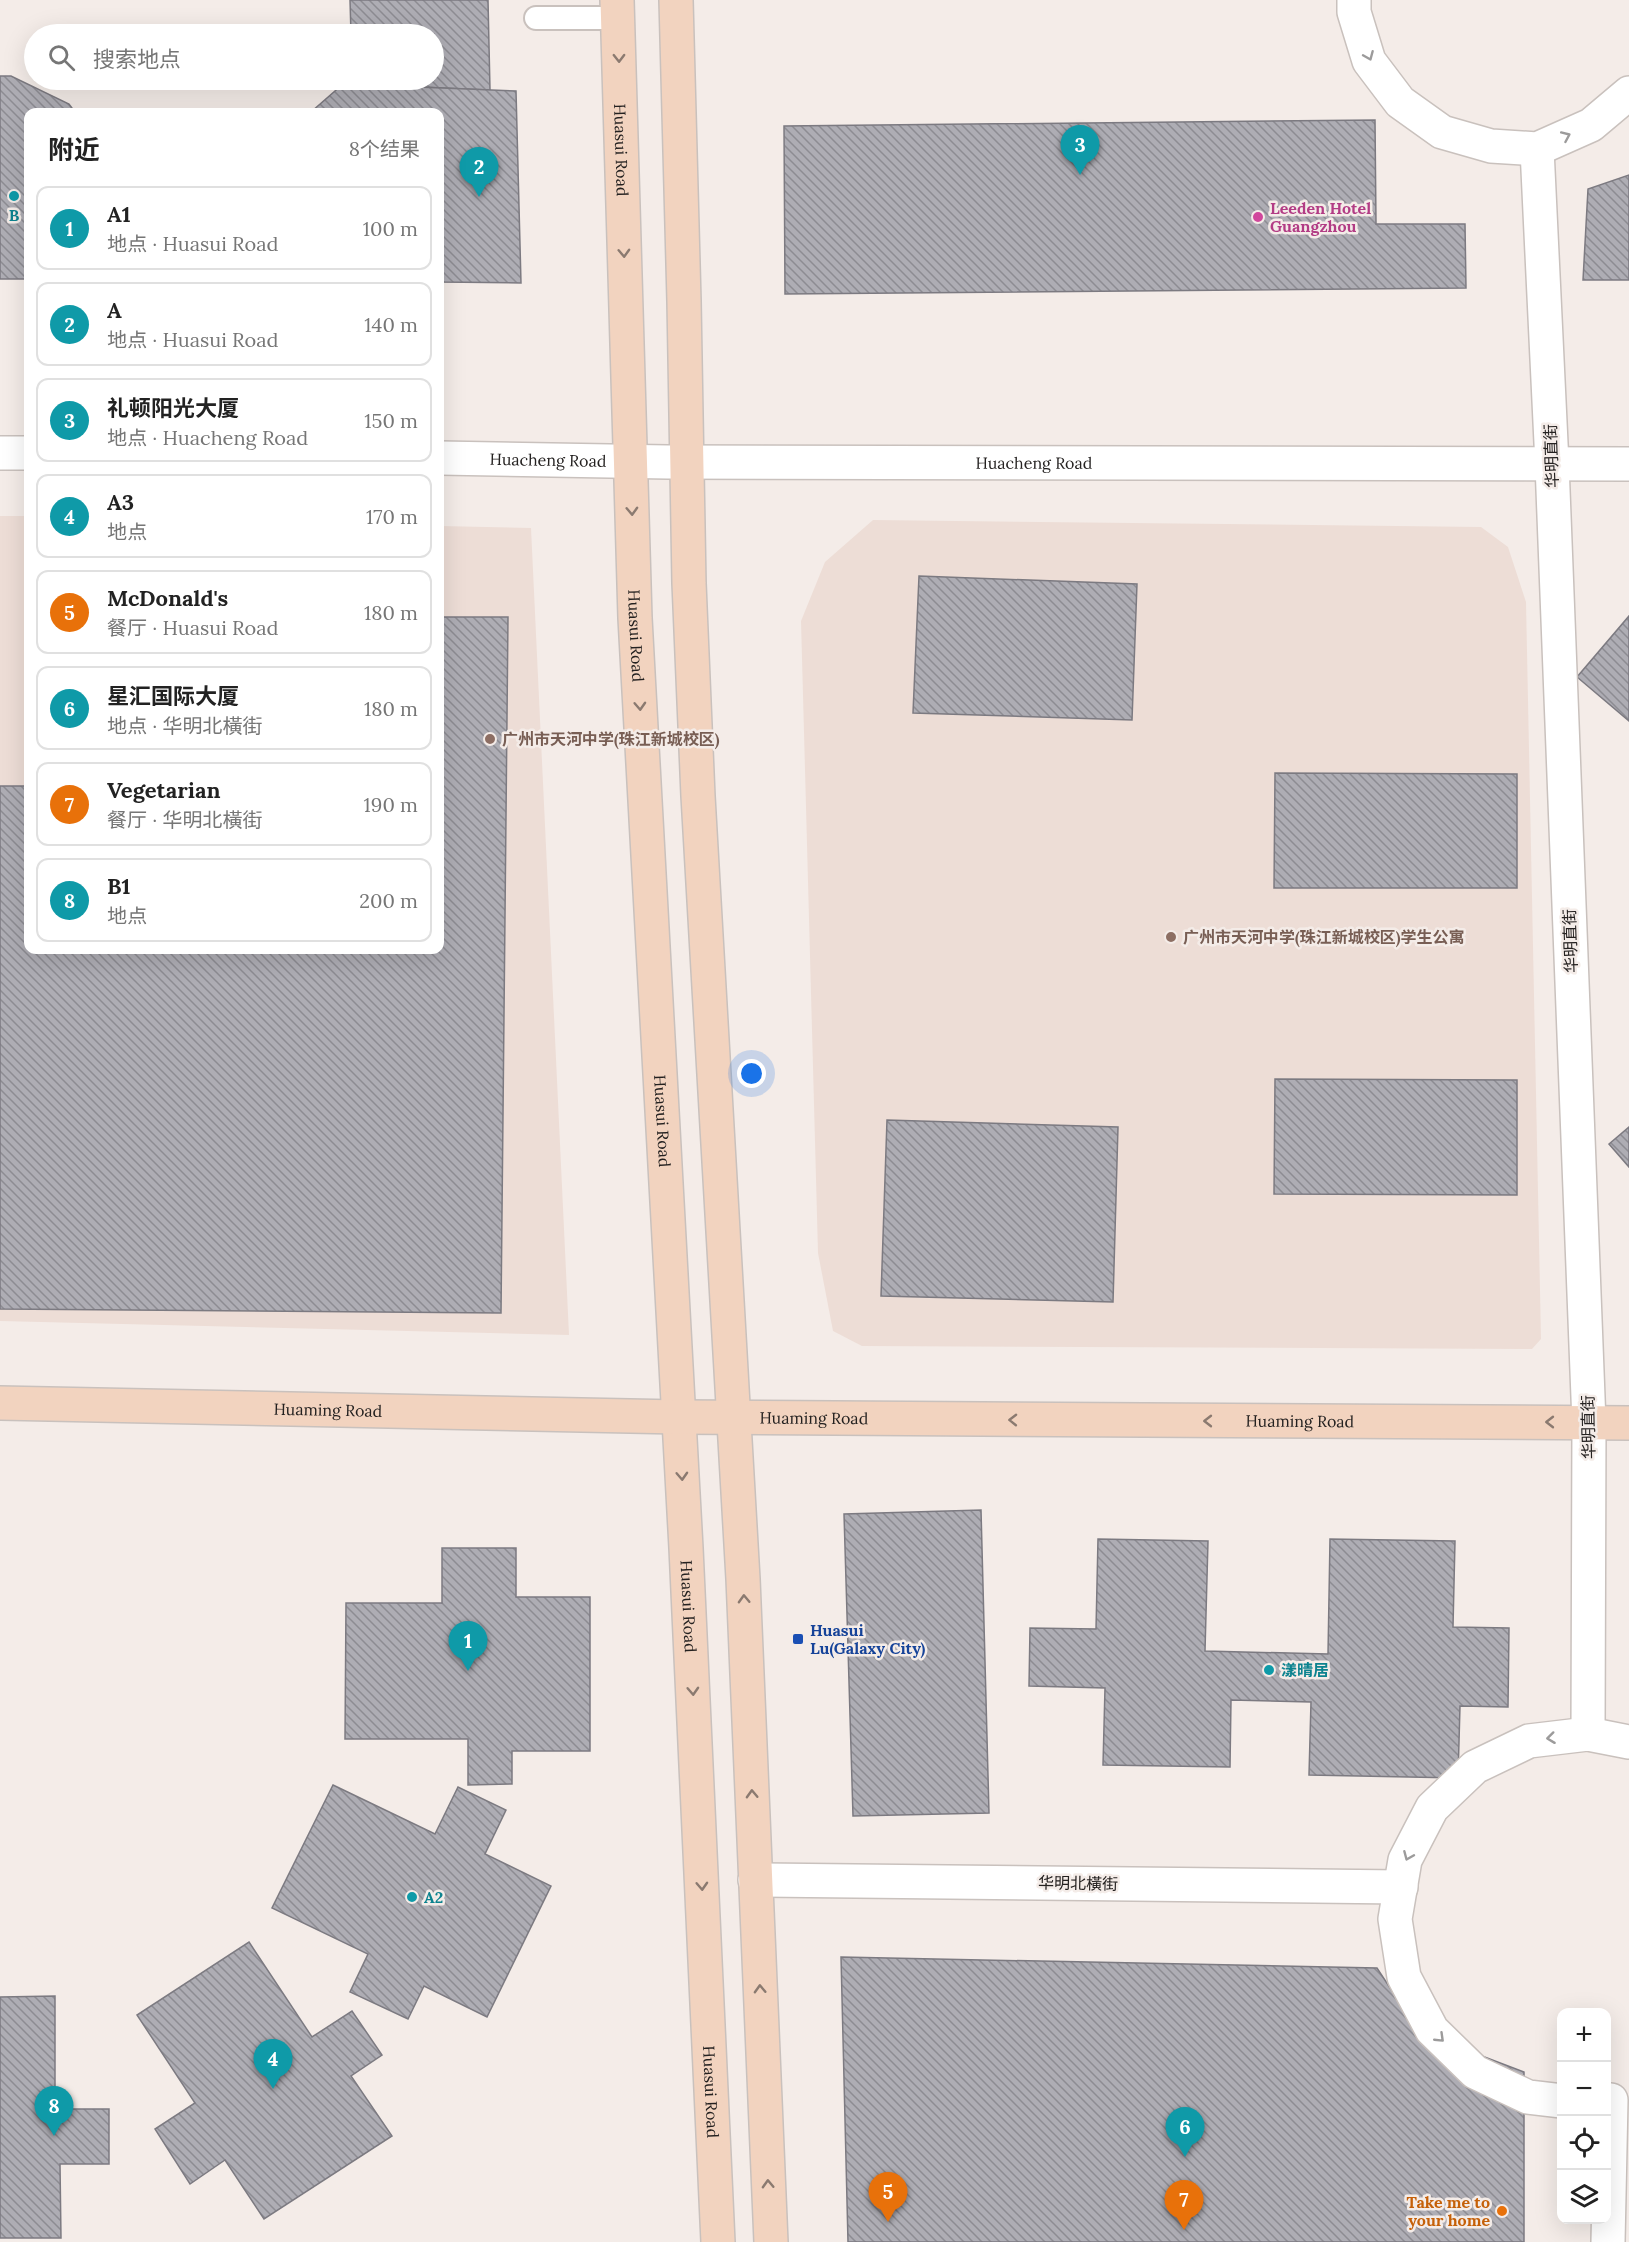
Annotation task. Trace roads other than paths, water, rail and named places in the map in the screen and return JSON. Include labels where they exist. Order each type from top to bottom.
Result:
[{"type":"street","points":[[676,0],[689,583],[698,784],[743,1579],[771,2242]]},
{"type":"street","points":[[1354,0],[1354,12],[1369,61],[1400,102],[1442,132],[1491,146],[1537,149],[1591,125],[1629,93]]},
{"type":"street","name":"Huasui Road","points":[[618,9],[636,630],[679,1417],[718,2242]]},
{"type":"street","name":"华明直街","points":[[1537,149],[1552,464],[1589,1423],[1588,1734]]},
{"type":"street","points":[[0,453],[24,453]]},
{"type":"street","name":"Huacheng Road","points":[[444,458],[630,461],[1629,464]]},
{"type":"street","name":"Huaming Road","points":[[0,1403],[679,1417],[1629,1423]]},
{"type":"street","points":[[1557,2101],[1528,2097],[1474,2072],[1432,2030],[1404,1977],[1395,1919],[1405,1860],[1432,1808],[1475,1767],[1529,1741],[1588,1734],[1629,1742]]},
{"type":"street","name":"华明北橫街","points":[[755,1880],[1401,1887]]},
{"type":"street","points":[[1608,2242],[1616,2099]]},
{"type":"lane","points":[[536,18],[618,9]]},
{"type":"place","name":"礼顿阳光大厦","points":[[1080,175]]},
{"type":"place","name":"B","points":[[14,196]]},
{"type":"place","name":"A","points":[[479,197]]},
{"type":"place","name":"Leeden Hotel Guangzhou","points":[[1258,217]]},
{"type":"place","name":"广州市天河中学(珠江新城校区)","points":[[490,739]]},
{"type":"place","name":"广州市天河中学(珠江新城校区)学生公寓","points":[[1171,937]]},
{"type":"place","name":"Huasui Lu(Galaxy City)","points":[[798,1639]]},
{"type":"place","name":"漾晴居","points":[[1269,1670]]},
{"type":"place","name":"A1","points":[[468,1671]]},
{"type":"place","name":"A2","points":[[412,1897]]},
{"type":"place","name":"A3","points":[[273,2089]]},
{"type":"place","name":"B1","points":[[54,2136]]},
{"type":"place","name":"星汇国际大厦","points":[[1185,2157]]},
{"type":"place","name":"Take me to your home","points":[[1502,2211]]},
{"type":"place","name":"McDonald's","points":[[888,2222]]},
{"type":"place","name":"Vegetarian","points":[[1184,2230]]}]
